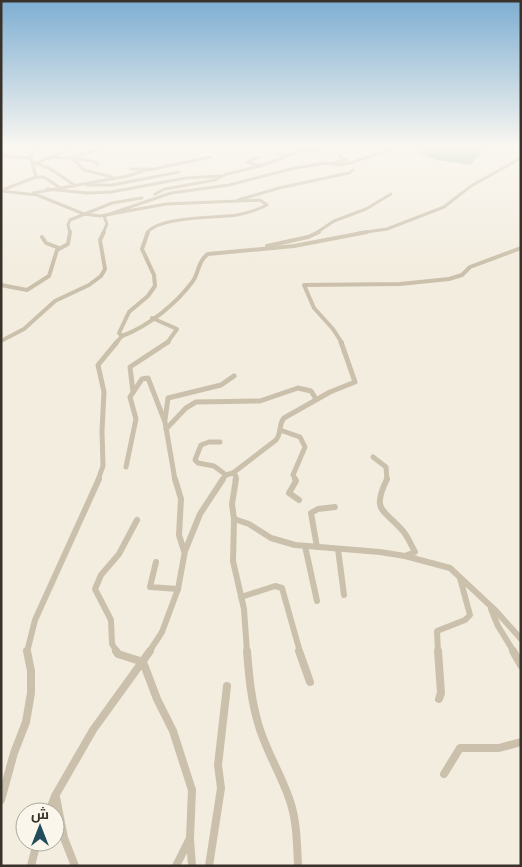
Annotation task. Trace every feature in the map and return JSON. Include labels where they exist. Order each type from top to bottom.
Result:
[{"type":"street","points":[[1,191],[18,185]]},
{"type":"street","points":[[31,194],[71,185]]},
{"type":"street","points":[[92,185],[105,185]]},
{"type":"street","points":[[47,190],[97,193],[151,185]]},
{"type":"street","points":[[155,185],[161,190]]},
{"type":"street","points":[[1,284],[27,290],[50,274],[52,261],[59,248],[68,244],[69,221],[116,202],[140,199],[160,193],[161,190],[186,185]]},
{"type":"street","points":[[104,216],[118,209],[171,193],[225,185]]},
{"type":"street","points":[[228,203],[288,185]]},
{"type":"street","points":[[1,800],[14,753],[26,722],[31,693],[31,671],[27,651],[35,620],[102,472],[104,456],[102,426],[105,401],[104,383],[97,368],[98,365],[122,336],[135,330],[163,311],[194,280],[204,256],[216,252],[294,246],[346,235],[388,229],[404,221],[422,217],[444,207],[472,185]]},
{"type":"street","points":[[1,191],[31,194],[84,214],[104,216],[166,204],[228,203],[260,200],[265,202],[267,205],[235,216],[176,221],[150,229],[142,244],[142,249],[151,266],[155,286],[152,293],[126,316],[119,333],[122,336]]},
{"type":"street","points":[[252,250],[308,237],[323,230],[331,223],[366,209],[391,194]]},
{"type":"street","points":[[1,341],[24,330],[55,301],[89,285],[103,274],[105,267],[100,242],[107,224],[104,216]]},
{"type":"street","points":[[42,237],[46,243],[59,248]]},
{"type":"street","points":[[53,802],[93,730],[143,662],[162,632],[178,589],[185,552],[200,514],[229,474],[276,440],[280,435],[280,422],[284,418],[316,399],[355,382],[342,343],[333,329],[314,308],[304,284],[400,284],[449,280],[462,275],[470,267],[521,248]]},
{"type":"street","points":[[133,392],[129,372],[130,367],[167,343],[177,329],[162,320],[152,318]]},
{"type":"street","points":[[165,422],[168,398],[221,385],[234,376]]},
{"type":"street","points":[[126,467],[136,419],[130,399],[142,379],[150,379],[165,422],[181,499],[179,535],[185,552]]},
{"type":"street","points":[[166,429],[190,404],[204,400],[260,401],[298,388],[311,391],[316,399]]},
{"type":"street","points":[[280,430],[300,437],[305,447],[293,475],[296,481],[289,493],[299,500]]},
{"type":"street","points":[[220,442],[209,442],[201,445],[195,461],[214,466],[236,476],[232,504],[234,519],[233,561],[244,609],[249,678],[254,710],[270,757],[289,798],[297,831],[298,866]]},
{"type":"street","points":[[372,457],[386,467],[388,478],[379,501],[383,513],[404,532],[415,552],[405,556]]},
{"type":"street","points":[[317,547],[311,513],[318,508],[335,507]]},
{"type":"street","points":[[234,519],[249,524],[271,538],[305,546],[405,556],[450,568],[521,639]]},
{"type":"street","points":[[137,520],[119,554],[101,575],[96,590],[111,620],[112,644],[118,654],[143,662]]},
{"type":"street","points":[[305,546],[317,600]]},
{"type":"street","points":[[338,549],[344,595]]},
{"type":"street","points":[[156,562],[150,587],[178,589]]},
{"type":"street","points":[[439,699],[441,693],[436,631],[465,620],[470,615],[459,575]]},
{"type":"street","points":[[241,598],[275,586],[282,588],[310,682]]},
{"type":"street","points":[[490,606],[498,626],[521,664]]},
{"type":"street","points":[[143,662],[157,698],[173,731],[192,790],[190,838],[192,866]]},
{"type":"street","points":[[209,866],[221,788],[218,765],[227,686]]},
{"type":"street","points":[[444,774],[460,748],[488,749],[512,746],[521,742]]},
{"type":"street","points":[[56,796],[64,838],[75,866]]},
{"type":"street","points":[[176,866],[190,838]]},
{"type":"street","points":[[31,866],[34,852]]}]
